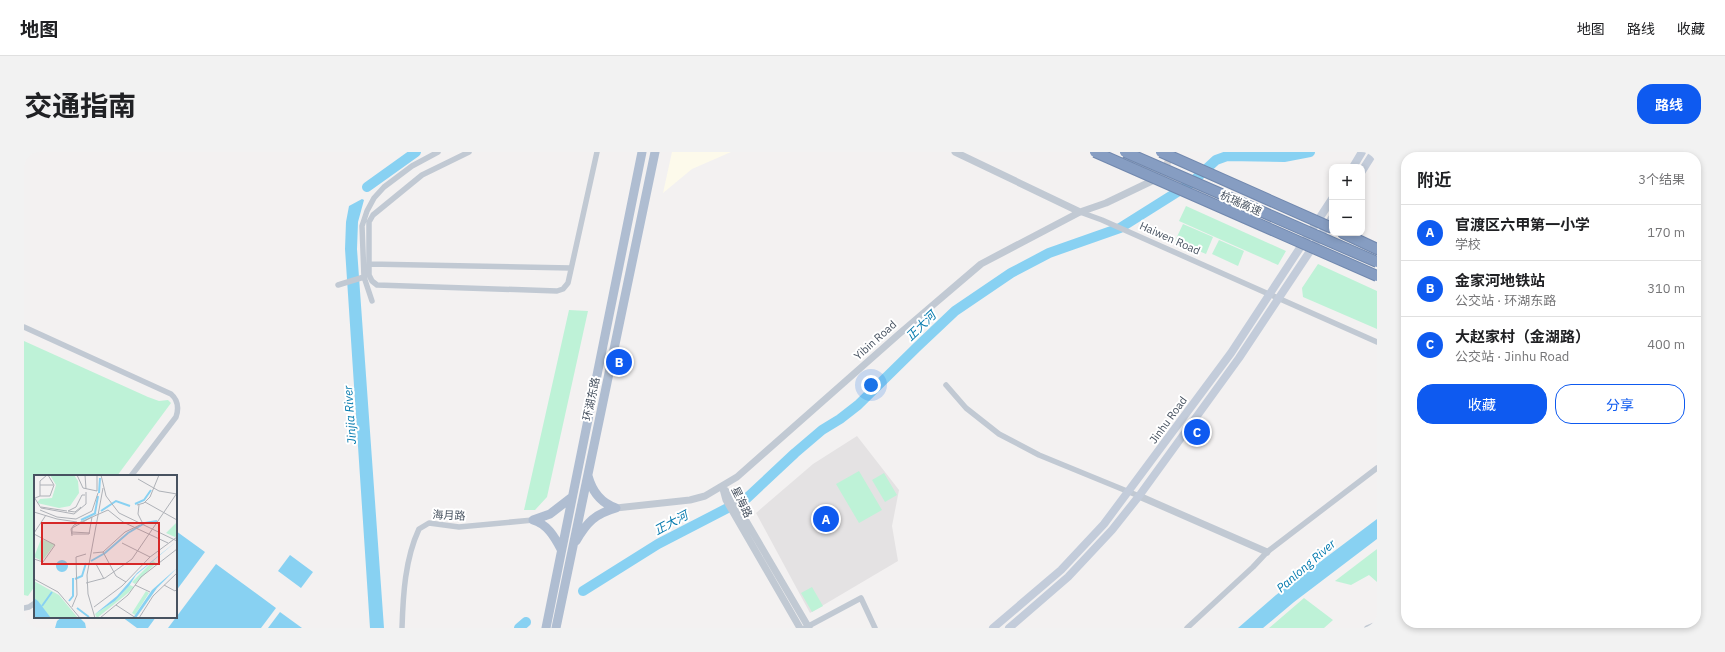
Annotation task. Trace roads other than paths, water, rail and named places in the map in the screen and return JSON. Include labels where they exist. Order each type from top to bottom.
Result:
[{"type":"highway","name":"杭瑞高速","points":[[1095,152],[1377,276]]},
{"type":"highway","name":"杭瑞高速","points":[[1125,152],[1377,262]]},
{"type":"highway","points":[[1160,152],[1329,227]]},
{"type":"highway","points":[[1349,236],[1377,250]]},
{"type":"main road","name":"环湖东路","points":[[546,628],[642,152]]},
{"type":"main road","name":"环湖东路","points":[[556,628],[655,152]]},
{"type":"main road","points":[[1355,164],[1362,152]]},
{"type":"main road","points":[[1365,166],[1374,152]]},
{"type":"main road","name":"Jinhu Road","points":[[993,628],[1061,570],[1104,524],[1231,353],[1331,200]]},
{"type":"main road","name":"Jinhu Road","points":[[1008,628],[1068,578],[1112,530],[1139,496],[1240,358],[1329,223]]},
{"type":"main road","points":[[588,473],[590,483],[597,494],[609,506],[616,508]]},
{"type":"main road","points":[[533,520],[550,514],[572,497]]},
{"type":"main road","points":[[572,549],[580,533],[591,519],[600,513],[616,508]]},
{"type":"main road","points":[[533,520],[541,522],[551,532],[561,549]]},
{"type":"street","points":[[372,301],[361,278],[362,226],[374,198],[396,177],[438,152]]},
{"type":"street","points":[[469,152],[422,175],[373,215],[369,222],[369,275],[372,281],[377,285],[557,291],[563,289],[566,286],[571,268],[596,152]]},
{"type":"street","name":"Haiwen Road","points":[[955,152],[1080,212],[1139,236],[1377,342]]},
{"type":"street","name":"Yibin Road","points":[[616,508],[690,500],[705,496],[722,487],[737,477],[965,276],[981,264],[1080,212],[1106,203],[1154,180]]},
{"type":"street","points":[[369,264],[571,268]]},
{"type":"street","points":[[338,285],[361,278]]},
{"type":"street","points":[[24,328],[171,394],[175,398],[178,407],[176,416],[132,475]]},
{"type":"street","points":[[946,385],[966,408],[999,434],[1039,455],[1139,496],[1267,552]]},
{"type":"street","points":[[1187,628],[1253,567],[1267,552],[1377,468]]},
{"type":"street","name":"星海路","points":[[722,487],[800,628]]},
{"type":"street","name":"星海路","points":[[737,512],[807,627]]},
{"type":"street","name":"海月路","points":[[402,628],[409,559],[419,529],[430,523],[459,527],[533,520]]},
{"type":"street","points":[[807,627],[861,598],[875,628]]},
{"type":"street","points":[[24,608],[34,604]]},
{"type":"street","points":[[1367,628],[1377,624]]},
{"type":"water","points":[[362,199],[364,200],[358,222],[357,249],[384,628],[370,628],[345,249],[346,222],[349,206]]},
{"type":"water","points":[[1377,519],[1377,539],[1294,602],[1263,628],[1238,628],[1276,595]]},
{"type":"water","points":[[177,532],[205,552],[177,590]]},
{"type":"water","points":[[290,555],[313,572],[301,588],[278,571]]},
{"type":"water","points":[[216,564],[276,608],[261,628],[168,628]]},
{"type":"water","points":[[280,612],[302,628],[268,628]]},
{"type":"water","points":[[61,618],[80,618],[85,623],[86,628],[55,628],[57,621]]},
{"type":"water","points":[[123,618],[155,618],[148,628],[137,628]]},
{"type":"waterway","name":"Jinjia River","points":[[367,187],[416,152]]},
{"type":"waterway","name":"正大河","points":[[583,591],[658,544],[747,498],[822,430],[840,419],[858,405],[955,311],[1011,273],[1049,253],[1120,228],[1190,184],[1216,160],[1227,156],[1284,157],[1310,152]]},
{"type":"waterway","name":"正大河","points":[[519,628],[526,622]]},
{"type":"tunnel","points":[[1154,180],[1164,171],[1172,152]]},
{"type":"place","name":"金家河地铁站","points":[[619,362]]},
{"type":"place","name":"大赵家村（金湖路）","points":[[1197,432]]},
{"type":"place","name":"官渡区六甲第一小学","points":[[826,519]]},
{"type":"water label","name":"Panlong River","points":[[1306,566]]}]
